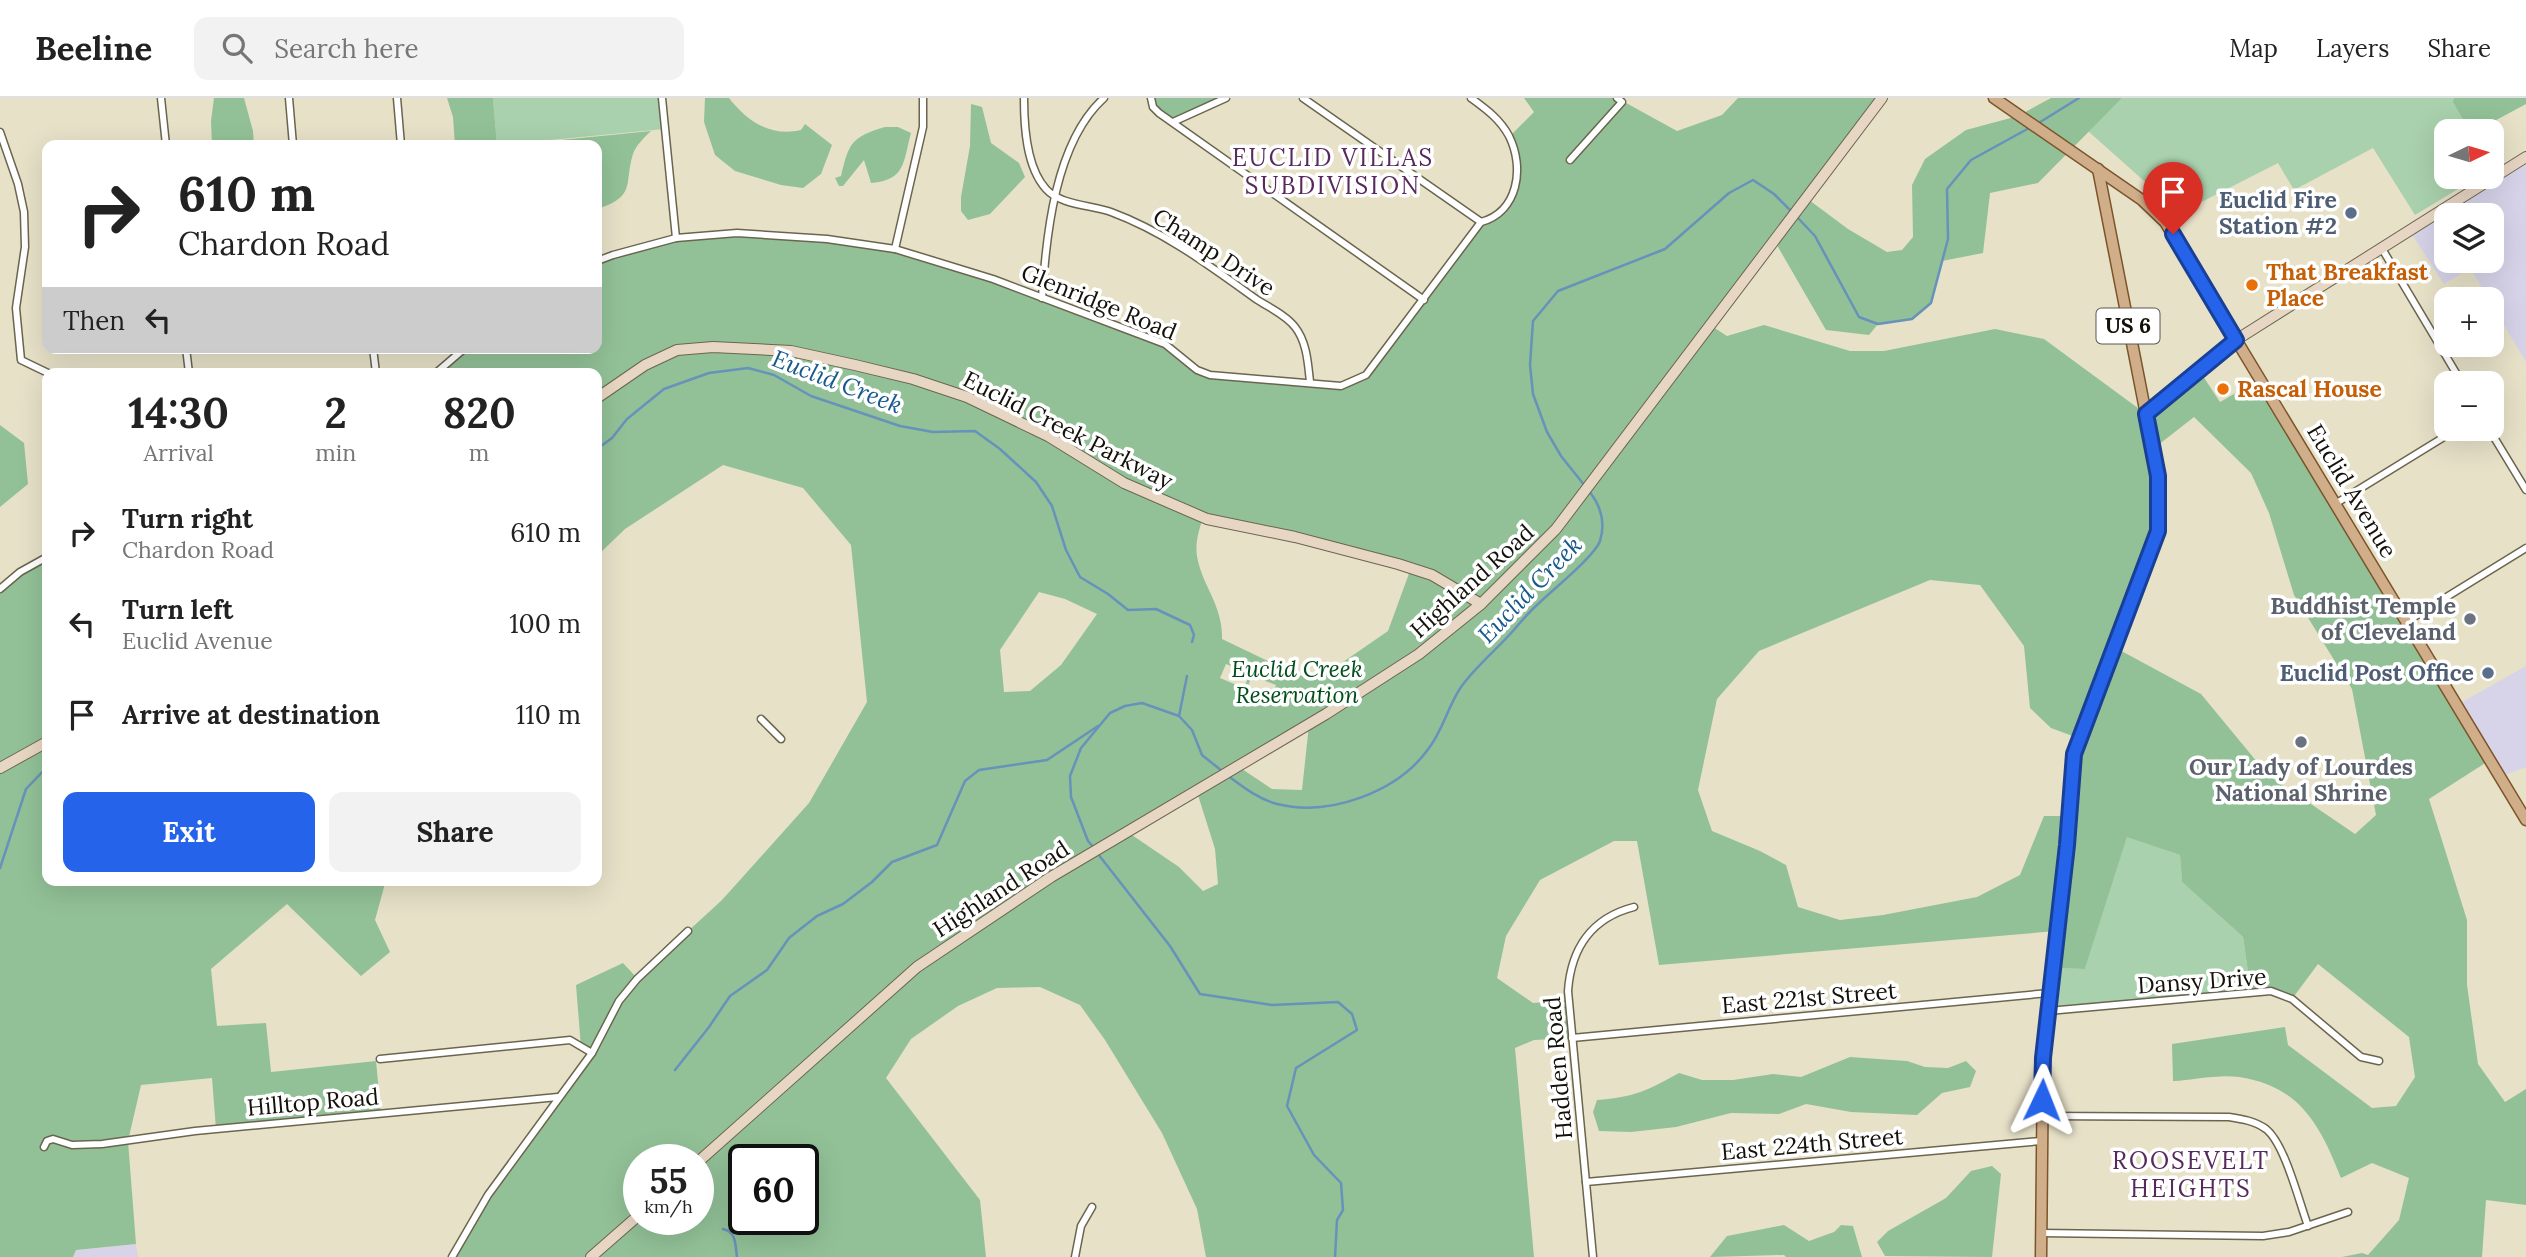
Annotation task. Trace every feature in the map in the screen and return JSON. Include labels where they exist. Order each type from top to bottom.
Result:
[{"type":"main road","name":"Euclid Avenue","points":[[1994,98],[2141,200],[2165,222],[2526,820]]},
{"type":"main road","name":"US 6","points":[[2041,1257],[2041,1116],[2047,1011],[2067,845],[2074,754],[2158,531],[2158,476],[2098,169]]},
{"type":"street","points":[[161,98],[165,140]]},
{"type":"street","points":[[289,98],[293,140]]},
{"type":"street","points":[[397,98],[401,140]]},
{"type":"street","points":[[662,98],[677,238]]},
{"type":"street","points":[[895,249],[923,127],[923,98]]},
{"type":"street","points":[[1024,98],[1030,157],[1041,182],[1054,197]]},
{"type":"street","points":[[1042,298],[1044,259],[1054,197],[1077,135],[1086,119],[1104,98]]},
{"type":"street","points":[[1151,98],[1153,107],[1173,122],[1424,300]]},
{"type":"street","points":[[1173,122],[1226,98]]},
{"type":"street","points":[[1303,98],[1481,222]]},
{"type":"street","name":"Glenridge Road","points":[[602,259],[677,238],[737,233],[827,239],[895,249],[993,279],[1165,344],[1197,370],[1210,375],[1340,386],[1366,375],[1481,222],[1494,219],[1507,208],[1516,187],[1517,167],[1510,137],[1493,113],[1471,98]]},
{"type":"street","name":"Highland Road","points":[[714,1149],[917,967],[1051,877],[1259,755],[1419,654],[1481,604],[1556,529],[1882,98]]},
{"type":"street","points":[[1570,160],[1619,100]]},
{"type":"street","points":[[0,132],[18,184],[24,212],[25,247],[16,308],[21,360],[42,370]]},
{"type":"street","points":[[2146,414],[2236,340],[2526,157]]},
{"type":"street","name":"Champ Drive","points":[[1054,197],[1108,211],[1143,225],[1183,247],[1294,325],[1306,351],[1310,383]]},
{"type":"street","points":[[2381,247],[2455,371]]},
{"type":"street","name":"Euclid Creek Parkway","points":[[602,395],[645,365],[677,350],[713,347],[791,351],[855,365],[913,379],[967,397],[1048,436],[1124,483],[1207,519],[1295,537],[1398,564],[1432,575],[1481,604]]},
{"type":"street","points":[[442,368],[458,354]]},
{"type":"street","points":[[2335,504],[2437,441]]},
{"type":"street","points":[[2496,441],[2526,490]]},
{"type":"street","points":[[2406,622],[2526,548]]},
{"type":"street","points":[[0,589],[20,572],[42,560]]},
{"type":"street","points":[[761,719],[781,739]]},
{"type":"street","points":[[0,768],[42,745]]},
{"type":"street","name":"Hadden Road","points":[[1593,1257],[1568,991],[1569,974],[1576,951],[1587,934],[1601,921],[1634,908]]},
{"type":"street","points":[[452,1257],[488,1195],[592,1053],[619,1001],[688,931]]},
{"type":"street","name":"Dansy Drive","points":[[2047,1011],[2272,991],[2292,999],[2361,1057],[2379,1061]]},
{"type":"street","name":"East 221st Street","points":[[1572,1038],[2049,993]]},
{"type":"street","points":[[380,1059],[570,1040],[592,1053]]},
{"type":"street","name":"Hilltop Road","points":[[44,1147],[47,1141],[52,1139],[72,1145],[102,1144],[195,1131],[558,1097]]},
{"type":"street","points":[[2041,1116],[2229,1117],[2255,1123],[2266,1130],[2280,1149],[2308,1226]]},
{"type":"street","name":"East 224th Street","points":[[1586,1182],[2041,1141]]},
{"type":"street","points":[[1076,1257],[1081,1226],[1092,1207]]},
{"type":"street","points":[[2041,1233],[2263,1236],[2290,1232],[2348,1212]]},
{"type":"street","points":[[590,1257],[623,1229]]},
{"type":"shaded area","points":[[2526,157],[2526,362],[2504,325],[2504,287],[2482,287],[2473,273],[2504,273],[2504,203],[2452,203],[2475,189],[2504,189],[2504,171]]},
{"type":"shaded area","points":[[2434,214],[2434,269],[2409,230]]},
{"type":"shaded area","points":[[2437,273],[2462,273],[2444,284]]},
{"type":"shaded area","points":[[2526,666],[2526,767],[2500,777],[2457,705]]},
{"type":"shaded area","points":[[136,1244],[138,1257],[73,1257],[76,1250]]},
{"type":"green space","points":[[214,98],[244,98],[254,140],[212,140]]},
{"type":"green space","points":[[447,98],[493,98],[497,140],[455,140],[453,117]]},
{"type":"green space","points":[[493,98],[662,98],[665,129],[550,140],[497,140]]},
{"type":"green space","points":[[705,98],[729,98],[743,114],[769,129],[790,132],[801,130],[805,124],[832,145],[821,174],[803,188],[781,185],[735,171],[715,155],[704,122]]},
{"type":"green space","points":[[1151,98],[1226,98],[1173,122],[1159,113]]},
{"type":"green space","name":"Euclid Creek Reservation","points":[[1524,98],[1617,98],[1677,131],[1722,115],[1738,98],[1882,98],[1805,197],[1848,229],[1887,252],[1902,250],[1913,237],[1912,185],[1925,159],[1966,130],[2018,116],[2051,98],[2122,98],[2038,183],[1990,193],[1983,253],[1942,261],[1931,303],[1912,319],[1878,324],[1869,335],[1826,330],[1774,240],[1710,325],[1727,336],[1764,325],[1850,351],[1884,351],[1995,329],[2044,339],[2146,414],[2199,370],[2220,402],[2260,379],[2490,760],[2429,799],[2467,920],[2467,985],[2478,1064],[2505,1102],[2526,1089],[2526,1205],[2486,1200],[2482,1257],[2342,1257],[2362,1253],[2368,1255],[2399,1220],[2409,1178],[2372,1163],[2341,1178],[2316,1125],[2293,1099],[2278,1089],[2231,1076],[2173,1081],[2172,1044],[2285,1027],[2288,1045],[2372,1108],[2396,1106],[2415,1077],[2409,1037],[2318,964],[2292,999],[2282,994],[2251,993],[2243,937],[2182,882],[2180,855],[2127,837],[2085,969],[2052,968],[2056,931],[1659,965],[1637,841],[1614,841],[1540,880],[1506,936],[1497,978],[1533,1003],[1569,1000],[1572,1038],[1534,1040],[1515,1048],[1534,1257],[1206,1257],[1197,1209],[1162,1133],[1105,1040],[1080,1005],[1040,987],[997,988],[958,1006],[911,1039],[886,1078],[980,1200],[986,1257],[452,1257],[488,1195],[591,1053],[581,1047],[576,985],[623,963],[637,978],[722,900],[809,803],[867,702],[851,545],[803,488],[723,465],[625,529],[602,551],[602,368],[442,368],[458,354],[602,354],[602,260],[676,238],[737,233],[827,239],[895,249],[944,263],[1165,344],[1197,370],[1210,375],[1341,386],[1366,375],[1481,222],[1507,208],[1516,167],[1509,137],[1534,112]],"holes":[[[2194,417],[2251,473],[2269,513],[2294,595],[2352,689],[2376,815],[2355,834],[2267,774],[2201,694],[2114,647],[2159,518],[2153,449]],[[1203,518],[1411,568],[1388,631],[1330,671],[1299,676],[1222,639],[1216,606],[1197,556],[1197,541]],[[1930,580],[1980,585],[2024,646],[2030,708],[2051,728],[2078,738],[2069,816],[2044,816],[2020,875],[1977,897],[1883,915],[1840,920],[1798,907],[1786,865],[1712,831],[1698,790],[1717,699],[1759,651]],[[1039,592],[1065,599],[1097,614],[1061,665],[1030,691],[1004,692],[1000,650]],[[1226,664],[1250,673],[1244,688],[1220,678]],[[1252,676],[1276,685],[1270,700],[1246,691]],[[1309,725],[1302,790],[1272,789],[1239,767]],[[1197,792],[1215,849],[1218,884],[1203,891],[1179,867],[1129,833]]]},
{"type":"green space","points":[[2122,98],[2454,98],[2463,119],[2434,119],[2434,189],[2458,189],[2415,215],[2373,148],[2294,190],[2278,163],[2180,213],[2088,131]]},
{"type":"green space","points":[[2454,98],[2526,98],[2526,104],[2498,119],[2463,119],[2453,102]]},
{"type":"green space","points":[[971,104],[982,107],[991,143],[1019,163],[1025,177],[990,214],[968,220],[961,211],[961,197],[970,146]]},
{"type":"green space","points":[[885,127],[898,127],[911,133],[904,161],[897,174],[871,183],[864,160],[843,186],[839,186],[835,178],[841,176],[846,156],[853,143],[865,134]]},
{"type":"green space","points":[[651,131],[634,151],[624,193],[619,199],[602,207],[602,140],[561,140]]},
{"type":"green space","points":[[0,425],[24,443],[28,484],[0,507]]},
{"type":"green space","points":[[42,560],[42,886],[384,886],[375,920],[390,952],[361,976],[287,904],[211,969],[217,1026],[266,1023],[271,1072],[376,1061],[381,1113],[216,1129],[212,1078],[141,1085],[128,1141],[136,1244],[76,1250],[73,1257],[0,1257],[0,589]]},
{"type":"green space","points":[[2127,836],[2180,855],[2182,882],[2243,937],[2251,993],[2047,1011],[2052,968],[2085,969]]},
{"type":"green space","points":[[1850,1057],[1907,1061],[1925,1067],[1948,1068],[1966,1061],[1976,1071],[1970,1087],[1942,1093],[1917,1115],[1851,1112],[1806,1104],[1779,1114],[1731,1113],[1676,1127],[1631,1132],[1599,1131],[1593,1112],[1597,1100],[1640,1092],[1679,1073],[1702,1080],[1733,1080],[1773,1074],[1801,1077]]},
{"type":"green space","points":[[1992,1166],[2001,1174],[1992,1257],[1885,1256],[1877,1242],[1888,1231],[1946,1198],[1971,1171]]},
{"type":"green space","points":[[1784,1225],[1809,1241],[1834,1232],[1841,1225],[1853,1226],[1862,1257],[1710,1257],[1727,1236]]},
{"type":"waterway","name":"Euclid Creek","points":[[2037,124],[2079,98]]},
{"type":"waterway","name":"Euclid Creek","points":[[1797,217],[1815,236],[1859,317],[1878,324],[1912,319],[1931,303],[1948,239],[1947,189],[1971,160],[2031,127]]},
{"type":"waterway","name":"Euclid Creek","points":[[1585,486],[1561,456],[1547,432],[1533,394],[1530,365],[1533,321],[1558,291],[1665,249],[1729,193],[1753,180],[1774,194],[1792,212]]},
{"type":"waterway","name":"Euclid Creek","points":[[602,445],[612,438],[627,419],[664,389],[709,373],[748,368],[774,375],[811,396],[900,426],[933,432],[975,431],[1000,449],[1036,482],[1052,506],[1066,550],[1080,577],[1128,610],[1156,609],[1190,625],[1194,635],[1192,642]]},
{"type":"waterway","name":"Euclid Creek","points":[[1227,775],[1263,799],[1297,807],[1340,804],[1361,797],[1400,777],[1416,764],[1429,748],[1456,694],[1473,672],[1530,611],[1596,548],[1602,534],[1602,521],[1597,502],[1589,491]]},
{"type":"waterway","name":"Euclid Creek","points":[[1179,716],[1187,676]]},
{"type":"waterway","name":"Euclid Creek","points":[[1094,848],[1088,841],[1071,797],[1070,776],[1081,748],[1110,713],[1125,706],[1142,703],[1179,716],[1192,730],[1202,755],[1222,771]]},
{"type":"waterway","points":[[675,1070],[730,996],[767,970],[789,938],[817,916],[843,904],[872,882],[892,862],[937,845],[965,781],[979,770],[1047,760],[1098,726]]},
{"type":"waterway","name":"Euclid Creek","points":[[0,868],[26,789],[42,772]]},
{"type":"waterway","name":"Euclid Creek","points":[[1098,854],[1170,946],[1200,994],[1272,1005],[1338,1002],[1352,1014],[1357,1030],[1296,1068],[1287,1106],[1314,1155],[1341,1183],[1343,1210],[1337,1220],[1335,1257]]},
{"type":"waterway","points":[[723,1229],[733,1236],[737,1257]]},
{"type":"place","name":"Euclid Fire Station #2","points":[[2351,213]]},
{"type":"place","name":"That Breakfast Place","points":[[2252,285]]},
{"type":"place","name":"Rascal House","points":[[2223,389]]},
{"type":"place","name":"Buddhist Temple of Cleveland","points":[[2470,619]]},
{"type":"place","name":"Euclid Post Office","points":[[2488,673]]},
{"type":"place","name":"Our Lady of Lourdes National Shrine","points":[[2301,742]]},
{"type":"district","name":"EUCLID VILLAS SUBDIVISION","points":[[1333,172]]},
{"type":"district","name":"ROOSEVELT HEIGHTS","points":[[2191,1175]]},
{"type":"route","points":[[2042,1100],[2047,1011],[2067,845],[2074,754],[2158,531],[2158,476],[2146,414],[2236,340],[2173,234]]}]
